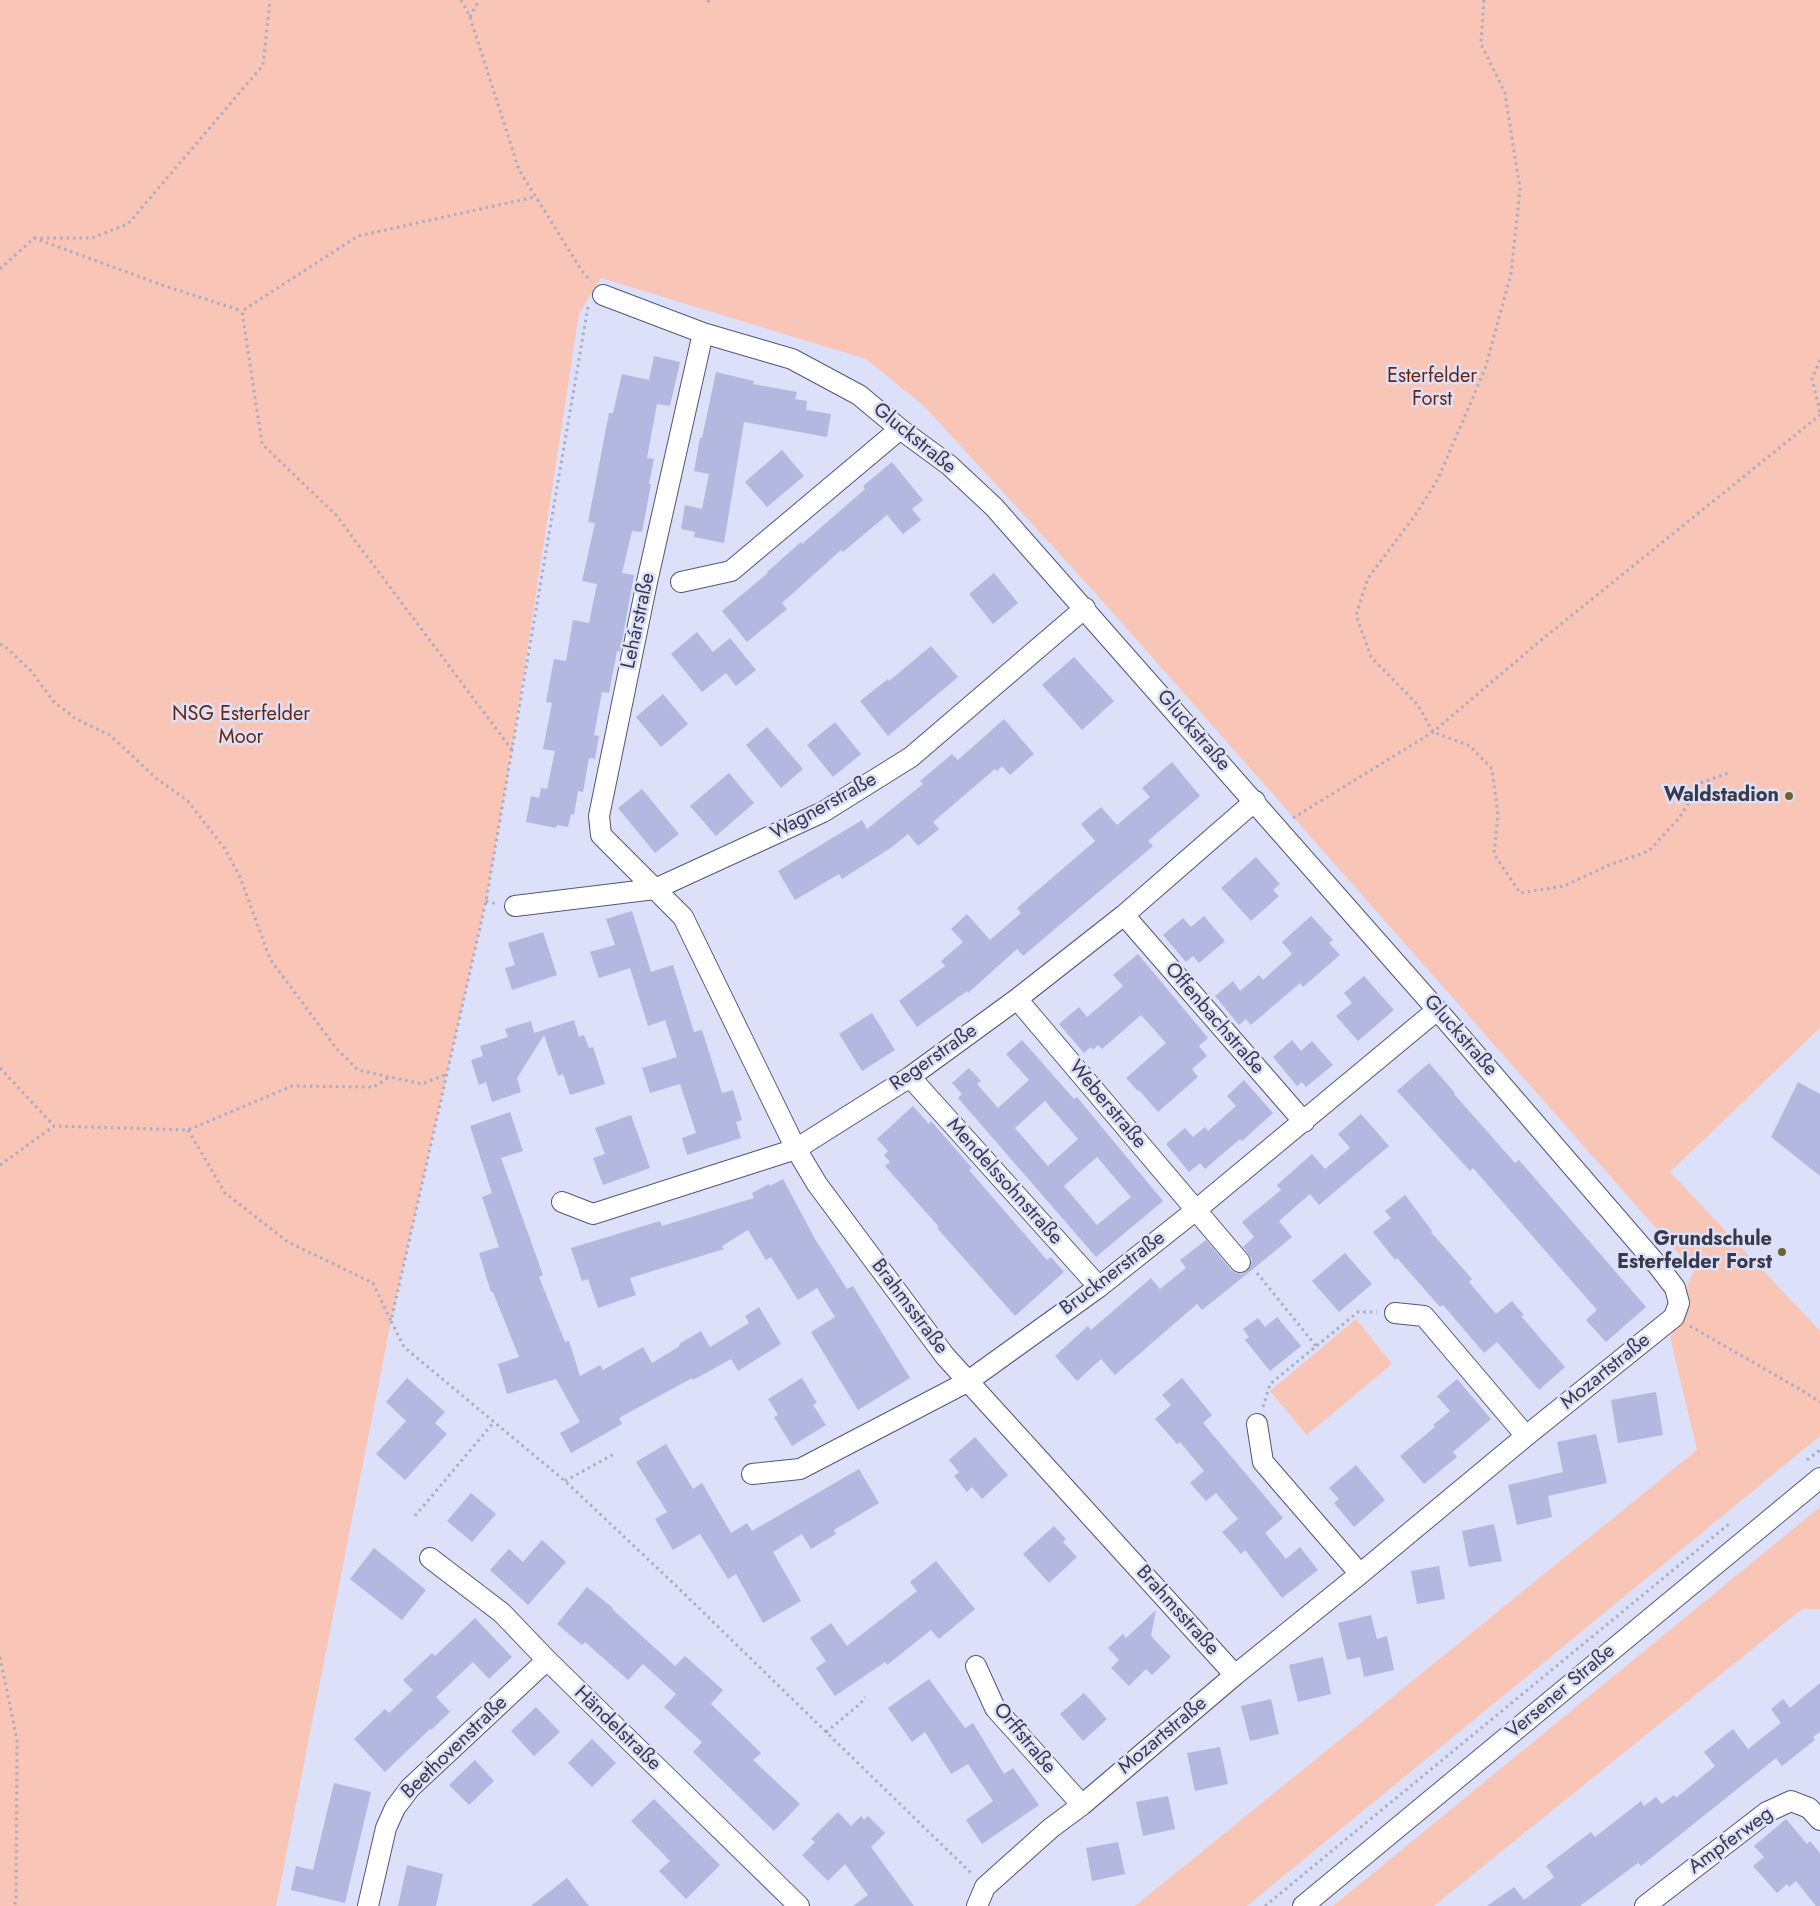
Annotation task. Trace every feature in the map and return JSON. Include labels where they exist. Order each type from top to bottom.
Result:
[{"type":"street","name":"Gluckstraße","points":[[596,298],[703,333],[792,359],[859,395],[900,429],[949,465],[994,507],[1279,829],[1659,1268],[1674,1288],[1676,1310]]},
{"type":"street","name":"Lehárstraße","points":[[656,889],[602,835],[599,816],[647,582],[703,333]]},
{"type":"street","name":"Lehárstraße","points":[[681,582],[731,571],[900,429]]},
{"type":"street","name":"Wagnerstraße","points":[[515,906],[656,889],[822,812],[911,757],[1085,608]]},
{"type":"street","name":"Regerstraße","points":[[562,1202],[594,1214],[796,1149],[910,1077],[1017,999],[1124,915],[1255,802]]},
{"type":"street","name":"Brahmsstraße","points":[[656,889],[683,917],[796,1149],[823,1192],[945,1356],[1235,1675]]},
{"type":"street","name":"Offenbachstraße","points":[[1124,915],[1304,1122]]},
{"type":"street","name":"Weberstraße","points":[[1017,999],[1240,1262]]},
{"type":"street","name":"Brucknerstraße","points":[[752,1474],[800,1468],[968,1382],[1099,1287],[1304,1122],[1437,1010]]},
{"type":"street","name":"Mendelssohnstraße","points":[[910,1077],[1099,1287]]},
{"type":"street","name":"Mozartstraße","points":[[977,1906],[985,1887],[1051,1828],[1082,1805],[1235,1675],[1360,1574],[1676,1310]]},
{"type":"street","points":[[1395,1313],[1424,1316],[1526,1436]]},
{"type":"street","points":[[1257,1424],[1263,1462],[1360,1574]]},
{"type":"street","name":"Versener Straße","points":[[1303,1906],[1820,1478]]},
{"type":"street","name":"Händelstraße","points":[[430,1558],[502,1613],[547,1660],[798,1906]]},
{"type":"street","name":"Beethovenstraße","points":[[368,1906],[386,1828],[395,1808],[410,1788],[547,1660]]},
{"type":"street","name":"Orffstraße","points":[[976,1666],[995,1708],[1082,1805]]},
{"type":"street","name":"Ampferweg","points":[[1645,1906],[1767,1812],[1792,1801],[1809,1808],[1820,1820]]},
{"type":"path","points":[[0,269],[34,238],[92,238],[128,224],[263,65],[270,0]]},
{"type":"path","points":[[391,1321],[486,901],[512,750],[596,298],[582,271],[519,170],[470,17],[461,0]]},
{"type":"path","points":[[470,17],[479,0]]},
{"type":"path","points":[[708,0],[710,5]]},
{"type":"path","points":[[1484,0],[1481,44],[1505,93],[1520,189],[1511,274],[1485,369],[1438,479],[1416,514],[1368,578],[1356,616],[1371,657],[1418,705],[1433,732],[1470,746],[1492,769],[1498,815],[1494,854],[1520,893],[1564,886],[1609,865],[1649,850],[1680,817],[1701,782],[1728,773]]},
{"type":"path","points":[[242,311],[358,236],[535,197]]},
{"type":"path","points":[[34,238],[162,285],[242,311]]},
{"type":"path","points":[[242,311],[262,444],[336,515],[512,750]]},
{"type":"path","points":[[1279,829],[1298,813],[1433,732],[1540,640],[1820,414],[1812,379],[1820,360]]},
{"type":"path","points":[[0,644],[32,672],[53,701],[76,719],[110,735],[157,779],[187,800],[225,849],[240,877],[270,959],[336,1048],[358,1070],[422,1084],[447,1074]]},
{"type":"path","points":[[0,1068],[54,1126]]},
{"type":"path","points":[[0,1165],[54,1126],[188,1130],[292,1086],[374,1087],[389,1076]]},
{"type":"path","points":[[188,1130],[225,1194],[288,1242],[373,1283],[404,1347],[565,1481],[670,1580],[985,1887]]},
{"type":"path","points":[[1240,1262],[1250,1265],[1316,1346]]},
{"type":"path","points":[[1676,1310],[1820,1402]]},
{"type":"path","points":[[1257,1424],[1270,1384],[1358,1312],[1395,1313]]},
{"type":"path","points":[[416,1516],[494,1422]]},
{"type":"path","points":[[1805,1462],[1820,1450]]},
{"type":"path","points":[[565,1481],[614,1454]]},
{"type":"path","points":[[1265,1906],[1736,1518]]},
{"type":"path","points":[[0,1657],[17,1740],[16,1902],[14,1906]]},
{"type":"path","points":[[826,1732],[860,1704],[865,1697]]},
{"type":"green space","name":"Esterfelder Forst","points":[[0,0],[1820,0],[1820,1028],[1670,1172],[1820,1331],[1820,1436],[1247,1906],[1135,1906],[1697,1450],[1670,1337],[1685,1307],[1686,1288],[1694,1271],[1098,596],[925,407],[866,359],[601,278],[579,314],[512,750],[486,901],[391,1321],[276,1906],[0,1906]]},
{"type":"green space","points":[[1356,1319],[1392,1364],[1307,1435],[1270,1391]]},
{"type":"green space","points":[[1820,1507],[1820,1609],[1802,1609],[1434,1906],[1333,1906]]},
{"type":"building","points":[[654,356],[680,362],[670,406],[657,404],[647,458],[654,459],[649,484],[651,484],[642,532],[632,531],[622,573],[634,575],[620,652],[617,651],[609,693],[602,692],[594,735],[599,736],[595,759],[589,758],[583,792],[578,791],[574,815],[571,814],[568,827],[557,825],[556,828],[526,822],[531,796],[539,798],[541,788],[547,789],[555,751],[543,749],[552,703],[546,702],[554,659],[566,661],[573,620],[589,623],[597,584],[582,581],[595,523],[588,522],[609,413],[613,413],[622,374],[649,380]]},
{"type":"building","points":[[716,372],[754,381],[753,384],[797,392],[795,399],[807,401],[806,410],[831,414],[827,437],[744,422],[724,543],[694,537],[695,532],[681,529],[685,505],[702,509],[709,474],[694,471]]},
{"type":"building","points":[[782,450],[804,476],[767,507],[745,482]]},
{"type":"building","points":[[892,462],[923,500],[912,509],[921,520],[903,534],[887,515],[843,552],[841,550],[782,603],[787,609],[747,642],[722,611],[865,489],[863,486]]},
{"type":"building","points":[[994,573],[1018,603],[993,624],[969,594]]},
{"type":"building","points":[[697,632],[713,652],[730,638],[756,670],[736,686],[726,673],[702,692],[671,654]]},
{"type":"building","points":[[931,646],[958,677],[888,736],[860,701],[888,679],[889,681]]},
{"type":"building","points":[[1074,657],[1114,701],[1082,730],[1042,685]]},
{"type":"building","points":[[663,694],[688,724],[661,747],[636,717]]},
{"type":"building","points":[[1004,719],[1034,754],[1010,775],[1002,766],[997,771],[995,769],[933,822],[939,829],[918,846],[908,834],[892,847],[842,879],[839,874],[795,900],[778,871],[862,820],[867,829],[923,784],[920,781],[952,754],[958,760]]},
{"type":"building","points":[[835,722],[861,754],[833,777],[807,745]]},
{"type":"building","points":[[767,727],[803,769],[781,788],[746,745]]},
{"type":"building","points":[[1172,762],[1200,796],[1148,841],[1153,846],[1023,956],[1017,949],[968,993],[967,991],[917,1027],[899,1001],[945,966],[941,961],[963,942],[951,929],[967,914],[990,940],[1021,913],[1017,908],[1095,841],[1081,824],[1101,807],[1117,825],[1150,797],[1142,788]]},
{"type":"building","points":[[729,773],[754,803],[716,836],[690,806]]},
{"type":"building","points":[[642,789],[679,834],[655,853],[618,808]]},
{"type":"building","points":[[1256,857],[1280,884],[1273,890],[1279,896],[1251,921],[1221,888]]},
{"type":"building","points":[[632,911],[651,972],[673,965],[694,1032],[702,1030],[722,1093],[733,1090],[742,1120],[736,1122],[741,1138],[687,1155],[682,1138],[696,1133],[680,1084],[650,1093],[642,1068],[677,1057],[665,1020],[648,1026],[630,968],[599,978],[590,952],[615,945],[606,919]]},
{"type":"building","points":[[1204,916],[1225,941],[1199,963],[1193,956],[1186,962],[1163,935],[1183,918],[1191,927]]},
{"type":"building","points":[[1311,916],[1333,940],[1329,943],[1340,955],[1303,987],[1300,983],[1251,1025],[1246,1019],[1239,1025],[1215,996],[1233,981],[1240,991],[1259,975],[1263,980],[1292,954],[1282,942]]},
{"type":"building","points":[[543,932],[557,975],[512,990],[505,968],[515,965],[508,943]]},
{"type":"building","points":[[1138,954],[1208,1038],[1199,1046],[1207,1056],[1192,1069],[1198,1077],[1158,1112],[1126,1078],[1166,1043],[1141,1015],[1102,1049],[1098,1045],[1093,1050],[1091,1047],[1084,1053],[1059,1024],[1079,1007],[1087,1017],[1113,995],[1123,986],[1113,975]]},
{"type":"building","points":[[1364,976],[1394,1010],[1358,1041],[1336,1016],[1352,1003],[1344,993]]},
{"type":"building","points":[[872,1013],[895,1050],[862,1071],[839,1034]]},
{"type":"building","points":[[574,1020],[579,1037],[584,1035],[589,1048],[593,1047],[605,1084],[570,1095],[563,1074],[558,1076],[544,1035],[517,1078],[521,1092],[492,1102],[486,1082],[479,1085],[471,1060],[483,1056],[480,1046],[508,1037],[505,1029],[531,1021],[534,1033]]},
{"type":"building","points":[[1022,1040],[1074,1099],[1077,1097],[1163,1201],[1096,1257],[958,1098],[962,1094],[952,1083],[969,1068],[981,1081],[977,1084],[998,1108],[1029,1080],[1006,1054]],"holes":[[[1045,1101],[1078,1139],[1048,1166],[1015,1128]],[[1097,1157],[1131,1197],[1097,1225],[1064,1186]]]},
{"type":"building","points":[[1292,1040],[1301,1051],[1312,1041],[1333,1065],[1306,1087],[1302,1082],[1297,1086],[1273,1057]]},
{"type":"building","points":[[1429,1063],[1515,1163],[1519,1160],[1646,1307],[1606,1342],[1586,1320],[1597,1310],[1473,1168],[1470,1171],[1397,1091]]},
{"type":"building","points":[[1244,1080],[1273,1113],[1242,1141],[1240,1139],[1205,1169],[1200,1163],[1189,1172],[1166,1144],[1185,1128],[1193,1137],[1205,1127],[1208,1131],[1236,1106],[1227,1096]]},
{"type":"building","points":[[1798,1082],[1820,1094],[1820,1176],[1771,1137]]},
{"type":"building","points":[[913,1106],[929,1124],[931,1121],[972,1168],[969,1170],[1047,1260],[1051,1257],[1064,1272],[1015,1316],[885,1166],[890,1162],[884,1155],[888,1151],[877,1139]]},
{"type":"building","points":[[510,1112],[523,1151],[501,1158],[543,1275],[539,1277],[565,1342],[569,1341],[580,1376],[600,1365],[603,1370],[643,1347],[652,1363],[701,1331],[710,1347],[749,1323],[745,1316],[759,1307],[781,1344],[738,1371],[731,1359],[693,1380],[692,1378],[619,1418],[622,1424],[571,1453],[560,1433],[580,1422],[556,1379],[507,1394],[498,1364],[519,1357],[493,1292],[491,1292],[479,1253],[499,1247],[482,1197],[492,1193],[470,1126]]},
{"type":"building","points":[[1361,1114],[1389,1146],[1319,1205],[1310,1194],[1279,1221],[1292,1237],[1202,1310],[1197,1304],[1115,1375],[1101,1359],[1077,1381],[1055,1356],[1088,1326],[1091,1330],[1151,1278],[1160,1289],[1186,1268],[1180,1260],[1206,1240],[1231,1270],[1242,1274],[1247,1271],[1251,1266],[1252,1259],[1243,1247],[1254,1237],[1242,1222],[1281,1190],[1277,1185],[1312,1154],[1325,1169],[1350,1148],[1338,1134]]},
{"type":"building","points":[[631,1115],[650,1168],[603,1185],[593,1158],[605,1154],[595,1128]]},
{"type":"building","points":[[783,1179],[815,1239],[847,1289],[853,1286],[910,1378],[858,1410],[811,1332],[835,1317],[817,1288],[798,1300],[771,1257],[766,1260],[748,1230],[722,1246],[724,1249],[630,1278],[636,1295],[598,1308],[588,1279],[582,1281],[571,1248],[660,1221],[662,1226],[754,1198],[752,1193]]},
{"type":"building","points":[[1405,1195],[1431,1232],[1472,1279],[1469,1282],[1496,1314],[1512,1301],[1524,1315],[1521,1316],[1565,1367],[1539,1390],[1497,1342],[1484,1353],[1443,1305],[1440,1307],[1397,1258],[1395,1260],[1373,1232],[1391,1218],[1385,1211]]},
{"type":"building","points":[[1345,1253],[1372,1284],[1339,1312],[1312,1281]]},
{"type":"building","points":[[1277,1317],[1301,1346],[1270,1371],[1245,1340],[1249,1337],[1243,1329],[1258,1318],[1265,1327]]},
{"type":"building","points":[[407,1378],[445,1412],[435,1423],[447,1434],[405,1480],[376,1454],[406,1421],[386,1402]]},
{"type":"building","points":[[802,1378],[817,1403],[813,1405],[826,1425],[792,1446],[774,1417],[778,1415],[768,1399]]},
{"type":"building","points":[[1182,1378],[1212,1415],[1203,1423],[1283,1518],[1265,1533],[1286,1559],[1300,1547],[1318,1570],[1282,1598],[1245,1550],[1241,1554],[1222,1532],[1238,1519],[1216,1493],[1206,1501],[1190,1483],[1204,1471],[1180,1442],[1177,1444],[1155,1419],[1171,1405],[1162,1395]]},
{"type":"building","points":[[1457,1379],[1491,1419],[1453,1452],[1457,1457],[1424,1484],[1400,1456],[1435,1427],[1433,1425],[1450,1411],[1437,1396]]},
{"type":"building","points":[[1656,1392],[1663,1435],[1618,1443],[1611,1400]]},
{"type":"building","points":[[1596,1434],[1607,1483],[1548,1496],[1552,1517],[1517,1525],[1508,1485],[1563,1472],[1557,1442]]},
{"type":"building","points":[[975,1437],[1008,1475],[982,1499],[972,1487],[967,1492],[954,1476],[959,1472],[949,1460]]},
{"type":"building","points":[[666,1444],[693,1489],[702,1483],[731,1533],[747,1523],[752,1531],[859,1469],[879,1503],[834,1530],[836,1534],[811,1549],[802,1534],[773,1552],[801,1601],[763,1623],[736,1574],[728,1579],[700,1534],[673,1550],[655,1519],[667,1512],[636,1462]]},
{"type":"building","points":[[1356,1465],[1385,1500],[1354,1527],[1334,1503],[1339,1499],[1329,1488]]},
{"type":"building","points":[[471,1493],[496,1514],[472,1542],[447,1521]]},
{"type":"building","points":[[1494,1524],[1502,1561],[1469,1567],[1462,1531]]},
{"type":"building","points":[[1054,1526],[1066,1539],[1063,1542],[1077,1557],[1049,1583],[1023,1554]]},
{"type":"building","points":[[542,1540],[566,1562],[528,1605],[490,1570],[509,1549],[523,1562]]},
{"type":"building","points":[[374,1548],[426,1590],[402,1620],[350,1579]]},
{"type":"building","points":[[936,1561],[975,1609],[939,1639],[931,1630],[887,1665],[885,1662],[835,1696],[816,1668],[826,1661],[810,1638],[831,1623],[847,1646],[917,1591],[910,1582]]},
{"type":"building","points":[[1439,1566],[1445,1599],[1417,1604],[1411,1571]]},
{"type":"building","points":[[587,1587],[613,1608],[675,1666],[685,1656],[723,1690],[711,1704],[761,1753],[753,1760],[800,1804],[774,1831],[693,1752],[702,1742],[664,1707],[676,1694],[643,1664],[628,1680],[585,1642],[582,1645],[557,1624]]},
{"type":"building","points":[[1156,1610],[1151,1636],[1171,1657],[1152,1675],[1146,1669],[1129,1686],[1111,1668],[1119,1660],[1108,1648],[1123,1634],[1126,1638]]},
{"type":"building","points":[[1371,1615],[1377,1639],[1387,1636],[1394,1670],[1364,1677],[1360,1657],[1347,1660],[1338,1623]]},
{"type":"building","points":[[475,1618],[512,1657],[489,1679],[473,1662],[436,1697],[450,1712],[385,1772],[354,1739],[385,1709],[389,1713],[413,1690],[403,1680],[432,1653],[435,1656]]},
{"type":"building","points":[[1323,1657],[1331,1694],[1298,1702],[1289,1665]]},
{"type":"building","points":[[929,1679],[965,1728],[973,1723],[1004,1774],[1013,1768],[1039,1805],[982,1844],[966,1820],[993,1801],[968,1764],[951,1774],[925,1732],[912,1742],[888,1708]]},
{"type":"building","points":[[1820,1683],[1820,1732],[1813,1737],[1815,1740],[1782,1766],[1776,1758],[1641,1866],[1638,1863],[1580,1906],[1487,1906],[1514,1887],[1524,1900],[1554,1877],[1546,1866],[1591,1832],[1595,1837],[1641,1801],[1644,1806],[1656,1797],[1662,1804],[1674,1795],[1676,1798],[1715,1766],[1704,1752],[1733,1729],[1748,1749],[1781,1723],[1771,1709],[1783,1699],[1790,1708]]},
{"type":"building","points":[[1084,1693],[1107,1719],[1083,1741],[1060,1714]]},
{"type":"building","points":[[1271,1699],[1279,1734],[1250,1741],[1241,1706]]},
{"type":"building","points":[[536,1707],[560,1732],[534,1756],[511,1731]]},
{"type":"building","points":[[592,1739],[616,1763],[592,1787],[568,1763]]},
{"type":"building","points":[[1220,1747],[1228,1784],[1195,1791],[1187,1753]]},
{"type":"building","points":[[475,1760],[494,1781],[469,1805],[449,1785]]},
{"type":"building","points":[[334,1783],[371,1792],[345,1903],[291,1890],[296,1866],[313,1870]]},
{"type":"building","points":[[1168,1796],[1175,1829],[1143,1836],[1136,1802]]},
{"type":"building","points":[[654,1799],[720,1865],[686,1899],[659,1871],[670,1861],[631,1821]]},
{"type":"building","points":[[838,1812],[851,1826],[861,1816],[864,1820],[868,1816],[885,1833],[871,1847],[914,1906],[853,1906],[868,1895],[845,1864],[828,1881],[802,1855],[815,1842],[811,1839]]},
{"type":"building","points":[[1786,1819],[1807,1844],[1810,1841],[1820,1853],[1820,1906],[1816,1906],[1796,1881],[1789,1887],[1787,1884],[1777,1893],[1753,1866],[1764,1857],[1754,1846]]},
{"type":"building","points":[[1118,1842],[1125,1874],[1092,1881],[1086,1848]]},
{"type":"building","points":[[407,1865],[443,1874],[436,1906],[398,1906]]},
{"type":"building","points":[[567,1878],[589,1906],[531,1906]]},
{"type":"place","name":"Waldstadion","points":[[1789,796]]},
{"type":"place","name":"Grundschule Esterfelder Forst","points":[[1782,1252]]},
{"type":"park label","name":"NSG Esterfelder Moor","points":[[241,726]]}]
